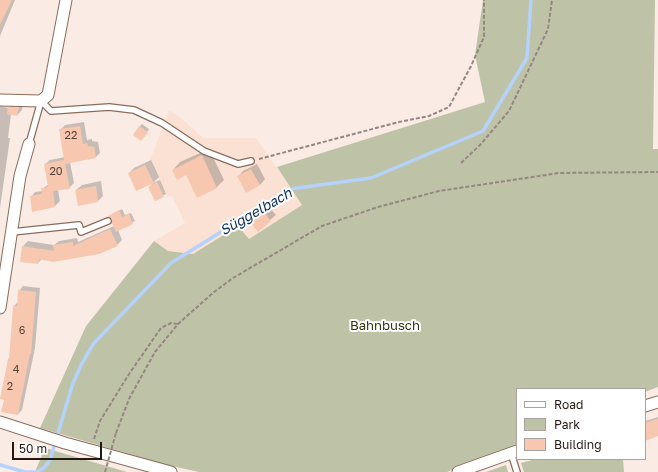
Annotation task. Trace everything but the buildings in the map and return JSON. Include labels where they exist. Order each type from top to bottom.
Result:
[{"type":"street","points":[[0,100],[41,101],[48,95],[66,0]]},
{"type":"street","points":[[0,308],[20,176],[28,144]]},
{"type":"street","points":[[646,406],[658,402]]},
{"type":"street","points":[[0,422],[41,436],[171,472]]},
{"type":"street","points":[[458,472],[514,452]]},
{"type":"lane","points":[[28,144],[41,101],[51,111],[110,107],[134,110],[162,123],[204,151],[238,164],[251,161]]},
{"type":"lane","points":[[12,232],[79,225],[81,232],[108,221]]},
{"type":"lane","points":[[514,452],[517,472]]},
{"type":"path","points":[[251,161],[391,124],[429,116],[448,107],[471,66],[484,37],[484,0]]},
{"type":"path","points":[[461,163],[480,145],[509,111],[548,29],[552,0]]},
{"type":"path","points":[[105,472],[116,433],[130,400],[155,352],[178,324],[214,292],[234,278],[322,226],[439,191],[555,174],[658,172]]},
{"type":"path","points":[[90,449],[100,421],[129,374],[156,335],[161,328],[166,325],[171,323],[178,324]]},
{"type":"shaded area","points":[[169,110],[180,117],[203,138],[256,138],[303,205],[249,239],[238,226],[193,254],[168,251],[154,241],[185,223],[172,196],[167,197],[150,160]]},
{"type":"green space","name":"Bahnbusch","points":[[483,0],[655,0],[653,149],[658,149],[658,387],[646,392],[646,388],[516,388],[516,445],[447,472],[199,472],[167,465],[40,428],[86,326],[154,241],[168,251],[193,254],[238,226],[249,239],[302,205],[277,167],[485,102],[475,55]]},
{"type":"green space","points":[[45,448],[127,472],[35,472]]},
{"type":"green space","points":[[532,460],[623,460],[624,472],[524,472],[521,463]]},
{"type":"green space","points":[[506,465],[508,472],[486,472]]},
{"type":"waterway","name":"Süggelbach","points":[[27,472],[37,472],[45,467],[50,460],[72,386],[81,365],[94,343],[171,263],[290,189],[371,178],[483,131],[527,58],[531,0]]},
{"type":"waterway","name":"Süggelbach","points":[[0,465],[25,472]]}]
